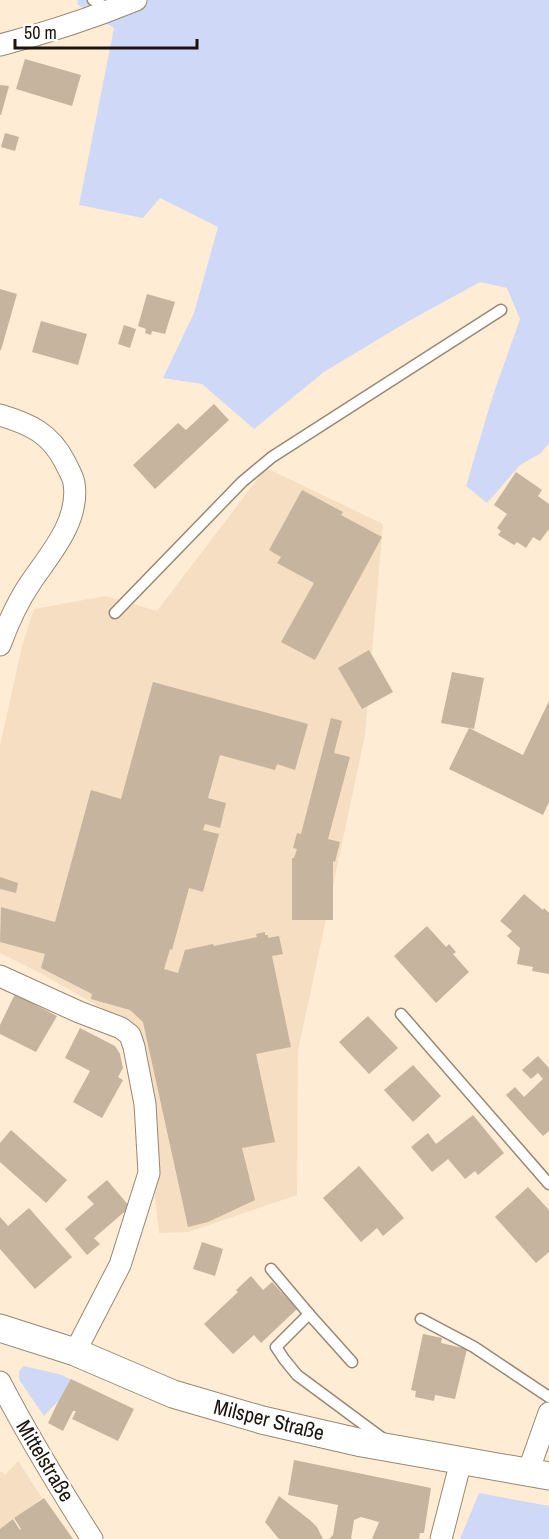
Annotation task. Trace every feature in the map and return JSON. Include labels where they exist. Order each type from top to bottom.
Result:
[{"type":"street","points":[[0,45],[22,39],[102,5],[136,0]]},
{"type":"street","points":[[0,415],[23,422],[45,435],[61,454],[74,482],[75,504],[65,531],[51,553],[6,612],[0,645]]},
{"type":"street","points":[[0,976],[79,1012],[121,1028],[130,1035],[134,1047],[145,1104],[149,1173],[120,1265],[75,1352]]},
{"type":"street","name":"Milsper Straße","points":[[0,1328],[75,1352],[173,1394],[262,1420],[397,1449],[538,1474]]},
{"type":"street","name":"Mittelstraße","points":[[0,1382],[39,1454],[92,1539]]},
{"type":"street","points":[[538,1474],[549,1413]]},
{"type":"street","points":[[441,1539],[461,1461]]},
{"type":"lane","points":[[116,613],[242,482],[272,457],[501,310]]},
{"type":"lane","points":[[401,1014],[549,1184]]},
{"type":"lane","points":[[271,1269],[352,1362]]},
{"type":"lane","points":[[309,1314],[276,1347],[297,1375],[397,1449]]},
{"type":"lane","points":[[421,1319],[474,1347],[549,1397]]},
{"type":"shaded area","points":[[78,0],[549,0],[549,443],[541,453],[520,465],[487,503],[466,486],[492,398],[520,319],[507,288],[480,282],[407,322],[324,372],[254,429],[202,384],[163,378],[194,313],[218,227],[160,198],[143,218],[79,205],[114,28],[77,4]]},
{"type":"shaded area","points":[[266,468],[383,524],[365,735],[298,1051],[297,1195],[188,1232],[159,1233],[137,1028],[0,953],[0,746],[22,646],[34,609],[106,596],[157,611]]},
{"type":"shaded area","points":[[24,1366],[62,1375],[72,1380],[58,1401],[44,1416],[20,1381],[19,1373]]},
{"type":"shaded area","points":[[18,1461],[42,1498],[0,1529],[0,1471],[5,1475]]},
{"type":"shaded area","points":[[479,1493],[549,1506],[549,1539],[460,1539]]},
{"type":"building","points":[[25,59],[81,75],[72,106],[16,89]]},
{"type":"building","points":[[0,85],[9,86],[1,115],[0,115]]},
{"type":"building","points":[[5,133],[19,137],[15,151],[1,147]]},
{"type":"building","points":[[0,289],[17,294],[1,350],[0,350]]},
{"type":"building","points":[[147,294],[175,302],[165,334],[152,331],[151,335],[145,333],[146,329],[138,326]]},
{"type":"building","points":[[41,321],[87,334],[78,365],[32,352]]},
{"type":"building","points":[[124,325],[136,329],[130,348],[118,344]]},
{"type":"building","points":[[214,404],[229,420],[155,489],[133,465],[178,423],[186,430]]},
{"type":"building","points":[[516,472],[542,490],[538,496],[549,504],[549,529],[540,541],[533,537],[526,548],[517,542],[514,545],[498,535],[501,531],[497,528],[507,514],[494,505]]},
{"type":"building","points":[[302,490],[382,537],[315,660],[281,642],[314,583],[277,563],[281,557],[269,550]]},
{"type":"building","points":[[369,650],[393,692],[362,709],[338,668]]},
{"type":"building","points":[[452,672],[484,678],[474,729],[441,723]]},
{"type":"building","points":[[153,682],[308,724],[295,770],[277,764],[275,770],[220,755],[208,798],[226,803],[220,828],[205,824],[203,830],[219,834],[203,892],[189,888],[172,950],[170,949],[164,969],[178,973],[185,950],[257,937],[256,934],[265,932],[268,938],[279,936],[283,954],[272,956],[291,1047],[256,1054],[275,1142],[242,1148],[255,1200],[208,1222],[188,1227],[143,1022],[130,1010],[91,999],[92,994],[41,968],[45,954],[0,942],[1,907],[55,922],[91,790],[121,799]]},
{"type":"building","points":[[549,701],[549,802],[543,815],[449,769],[469,728],[523,755]]},
{"type":"building","points":[[331,718],[342,721],[334,753],[350,757],[328,839],[340,842],[335,862],[333,861],[333,920],[292,920],[292,858],[297,849],[293,848],[297,833],[301,834]]},
{"type":"building","points":[[0,877],[18,883],[16,893],[0,889]]},
{"type":"building","points":[[524,894],[549,913],[549,974],[532,971],[533,967],[517,964],[520,948],[507,936],[512,931],[500,921]]},
{"type":"building","points":[[427,926],[446,947],[449,944],[456,952],[453,954],[469,972],[436,1003],[394,956]]},
{"type":"building","points":[[15,994],[57,1016],[36,1052],[0,1034],[0,1025]]},
{"type":"building","points":[[368,1016],[398,1048],[369,1074],[339,1042]]},
{"type":"building","points":[[80,1028],[115,1046],[120,1054],[123,1068],[118,1077],[123,1080],[102,1118],[73,1102],[90,1071],[65,1058]]},
{"type":"building","points":[[538,1056],[549,1068],[549,1131],[543,1136],[506,1095],[515,1087],[524,1097],[543,1079],[538,1073],[531,1079],[522,1070]]},
{"type":"building","points":[[413,1065],[441,1096],[413,1122],[384,1090]]},
{"type":"building","points":[[473,1115],[504,1153],[478,1175],[475,1171],[465,1179],[448,1159],[432,1172],[411,1147],[428,1133],[436,1144]]},
{"type":"building","points":[[11,1130],[67,1180],[46,1203],[0,1162],[0,1143]]},
{"type":"building","points":[[359,1166],[404,1218],[383,1236],[377,1228],[361,1242],[323,1198]]},
{"type":"building","points":[[107,1180],[130,1207],[94,1238],[100,1244],[87,1255],[65,1229],[94,1204],[87,1197]]},
{"type":"building","points":[[528,1187],[549,1210],[549,1252],[536,1263],[495,1217]]},
{"type":"building","points":[[29,1208],[72,1257],[35,1289],[0,1249],[0,1217],[8,1226]]},
{"type":"building","points":[[202,1242],[223,1249],[215,1276],[193,1269]]},
{"type":"building","points":[[251,1276],[263,1290],[272,1282],[297,1309],[261,1343],[254,1335],[233,1354],[204,1324],[238,1292],[236,1290]]},
{"type":"building","points":[[423,1334],[442,1338],[441,1343],[467,1349],[455,1399],[435,1395],[434,1401],[415,1397],[416,1391],[411,1390]]},
{"type":"building","points":[[71,1379],[134,1409],[118,1441],[72,1419],[76,1411],[73,1411],[63,1431],[48,1423]]},
{"type":"building","points":[[294,1460],[431,1488],[424,1533],[420,1533],[419,1539],[372,1539],[379,1522],[361,1517],[354,1520],[351,1539],[329,1539],[333,1535],[338,1505],[288,1495]]},
{"type":"building","points":[[279,1496],[311,1521],[323,1539],[279,1539],[265,1522]]},
{"type":"building","points":[[44,1498],[73,1539],[0,1539],[0,1529],[13,1519],[20,1530],[14,1518]]}]
